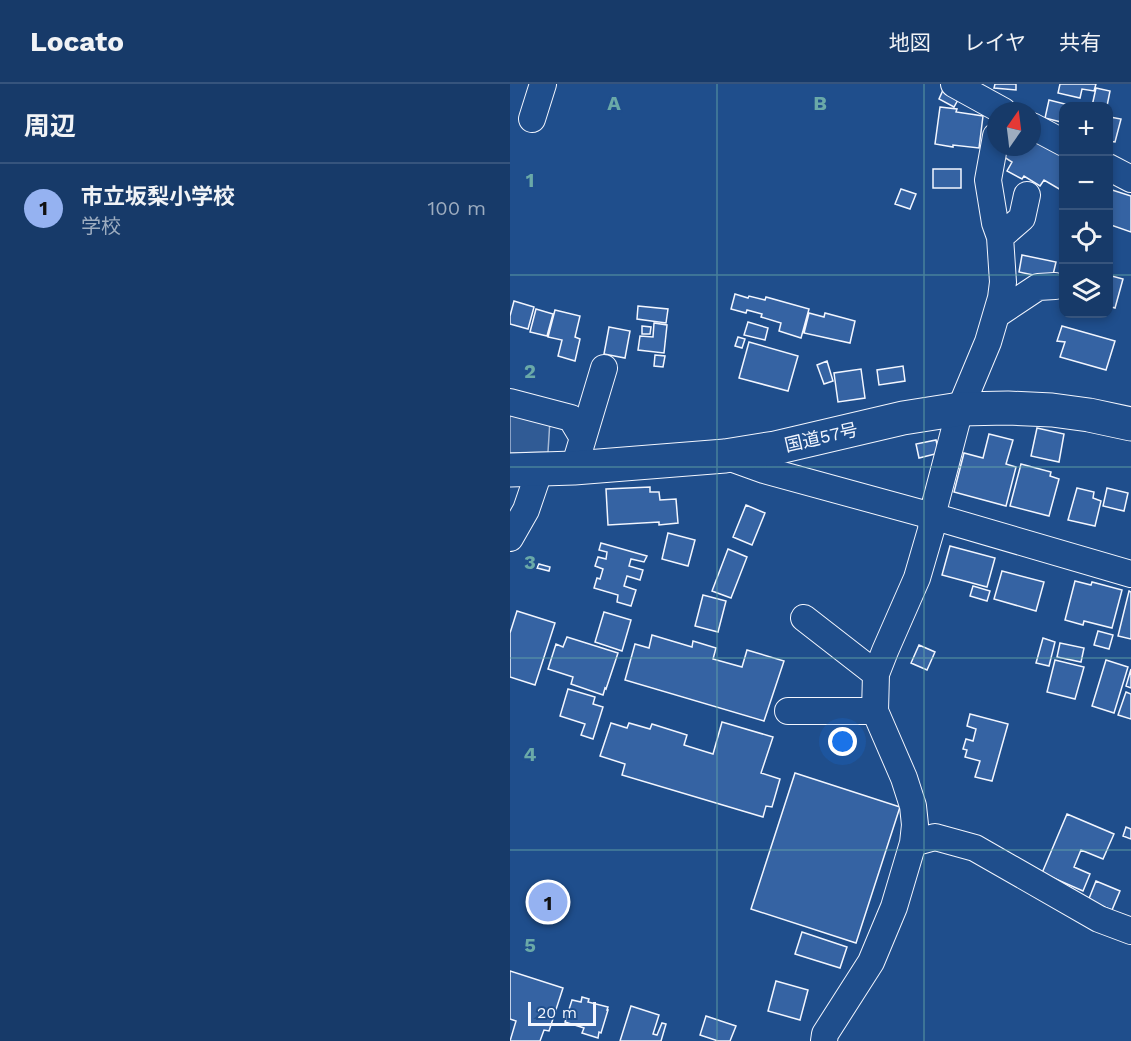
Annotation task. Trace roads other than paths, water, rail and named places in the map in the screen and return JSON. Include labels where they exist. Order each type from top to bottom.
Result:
[{"type":"highway","name":"国道57号","points":[[525,469],[578,453],[725,456],[775,448],[903,418],[960,409],[1052,410],[1131,424]]},
{"type":"street","points":[[532,119],[543,84]]},
{"type":"street","points":[[966,87],[988,102]]},
{"type":"street","points":[[1041,131],[1059,140]]},
{"type":"street","points":[[824,1041],[825,1035],[871,962],[894,907],[913,843],[915,825],[913,807],[904,778],[876,711],[876,674],[917,578],[960,409],[988,342],[1001,298],[1003,282],[1000,237],[995,223],[988,180],[992,156]]},
{"type":"street","points":[[1113,170],[1131,179]]},
{"type":"street","points":[[1000,237],[1022,218],[1027,195]]},
{"type":"street","points":[[996,315],[1038,287],[1056,285]]},
{"type":"street","points":[[578,453],[604,368]]},
{"type":"street","points":[[510,402],[571,418],[578,453]]},
{"type":"street","points":[[725,456],[764,470],[1131,574]]},
{"type":"street","points":[[510,538],[526,510],[525,469]]},
{"type":"street","points":[[804,618],[876,674]]},
{"type":"street","points":[[788,711],[876,711]]},
{"type":"street","points":[[913,843],[935,837],[975,848],[1099,919],[1131,931]]},
{"type":"place","name":"市立坂梨小学校","points":[[548,902]]}]
